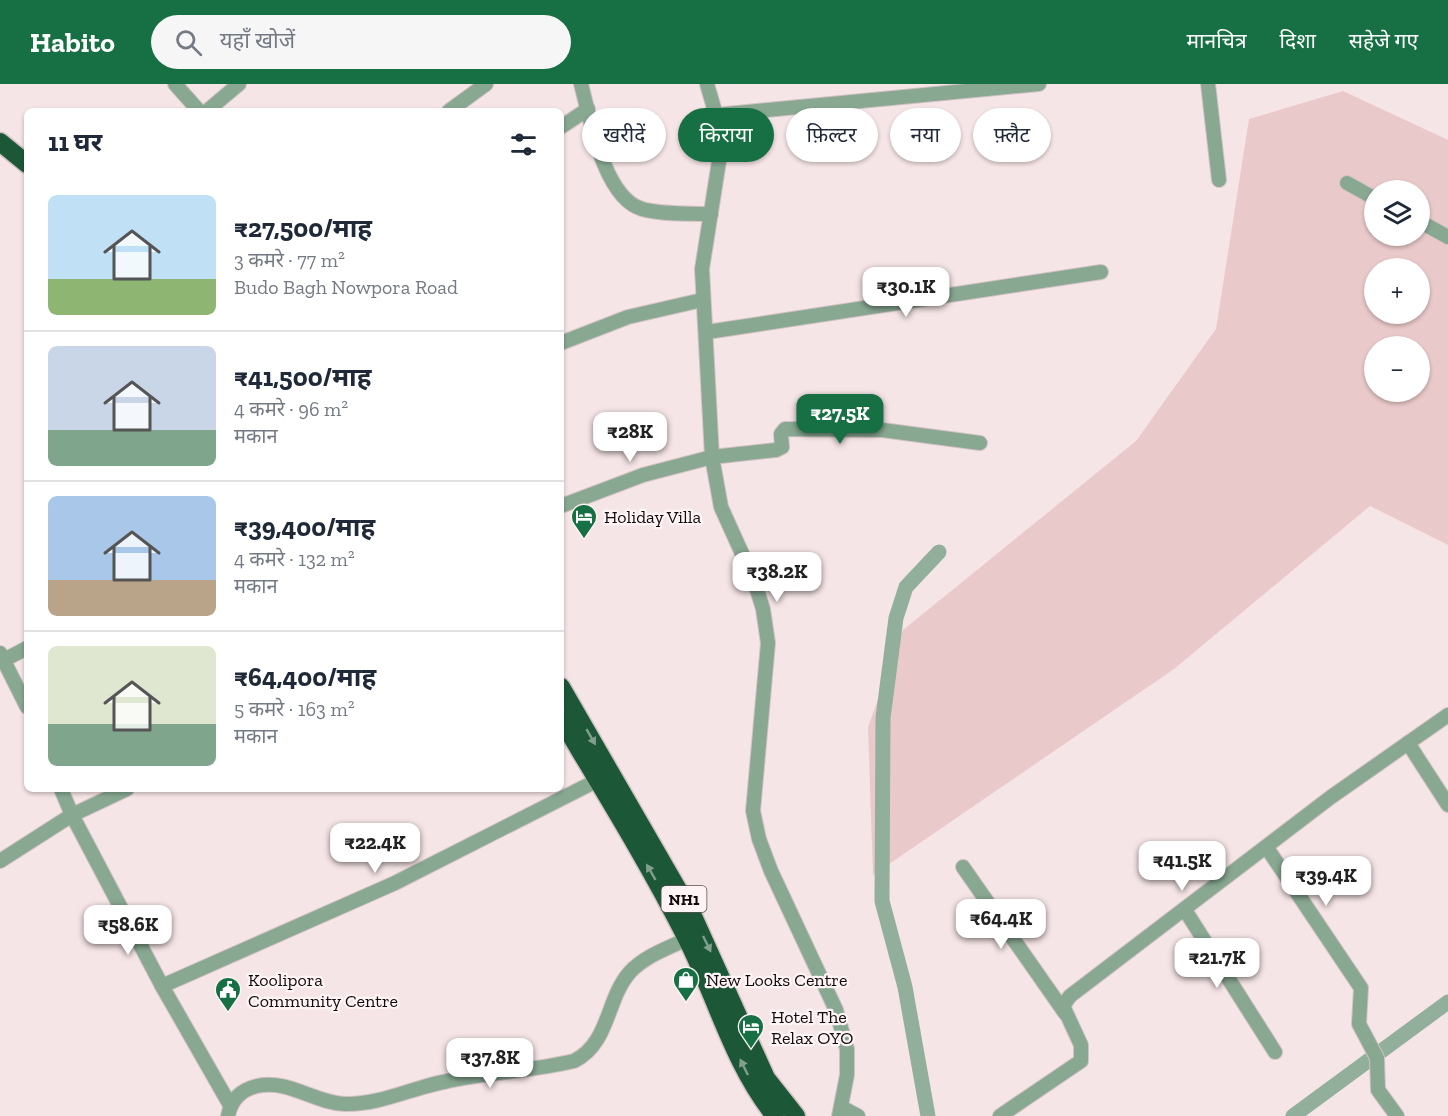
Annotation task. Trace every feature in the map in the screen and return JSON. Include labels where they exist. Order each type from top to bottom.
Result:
[{"type":"highway","points":[[0,142],[24,162]]},
{"type":"highway","name":"NH1","points":[[564,692],[693,914],[766,1078],[796,1116]]},
{"type":"highway","name":"NH1","points":[[564,724],[687,939],[741,1061],[759,1095],[775,1116]]},
{"type":"street","points":[[175,84],[196,108]]},
{"type":"street","points":[[211,108],[239,84]]},
{"type":"street","points":[[453,108],[486,84]]},
{"type":"street","points":[[581,84],[588,108]]},
{"type":"street","points":[[707,84],[714,108]]},
{"type":"street","points":[[774,109],[1039,84]]},
{"type":"street","points":[[1208,84],[1218,180]]},
{"type":"street","points":[[564,125],[582,113]]},
{"type":"street","points":[[605,162],[616,190],[626,202],[655,211],[711,214]]},
{"type":"street","points":[[719,162],[703,253],[702,300],[707,332],[712,457],[721,507],[754,580],[763,609],[768,643],[753,811],[759,839],[836,1010],[847,1049],[847,1075],[840,1112],[858,1116]]},
{"type":"street","points":[[1347,183],[1364,192]]},
{"type":"street","points":[[1430,227],[1448,237]]},
{"type":"street","points":[[707,332],[1101,272]]},
{"type":"street","points":[[564,343],[628,317],[702,300]]},
{"type":"street","points":[[564,505],[643,475],[712,457],[776,450],[782,447],[782,431],[789,429],[882,430],[980,443]]},
{"type":"street","points":[[24,649],[2,657],[24,701]]},
{"type":"street","points":[[1065,1014],[1063,1006],[1070,996],[1331,797],[1448,715]]},
{"type":"street","points":[[1408,743],[1448,805]]},
{"type":"street","points":[[162,986],[395,883],[598,780]]},
{"type":"street","points":[[62,792],[72,815],[229,1110]]},
{"type":"street","points":[[0,861],[72,815],[121,792]]},
{"type":"street","points":[[1267,848],[1362,988],[1359,1024],[1377,1058],[1378,1090],[1397,1116]]},
{"type":"street","points":[[963,867],[1065,1014],[1081,1045],[1081,1061],[1000,1116]]},
{"type":"street","points":[[1185,909],[1275,1052]]},
{"type":"street","points":[[229,1110],[237,1095],[258,1086],[287,1086],[332,1102],[355,1104],[444,1081],[574,1060],[588,1054],[597,1041],[623,982],[631,971],[643,962],[687,939]]},
{"type":"shaded area","points":[[1343,91],[1448,140],[1448,545],[1370,506],[1174,669],[873,875],[868,727],[903,630],[1136,441],[1216,329],[1249,119]]},
{"type":"waterway","points":[[928,1116],[905,987],[882,901],[883,718],[896,618],[906,587],[939,552]]},
{"type":"waterway","points":[[1293,1116],[1448,1002]]},
{"type":"place","name":"Holiday Villa","points":[[584,540]]},
{"type":"place","name":"New Looks Centre","points":[[686,1003]]},
{"type":"place","name":"Koolipora Community Centre","points":[[228,1013]]},
{"type":"place","name":"Hotel The Relax OYO","points":[[751,1050]]}]
